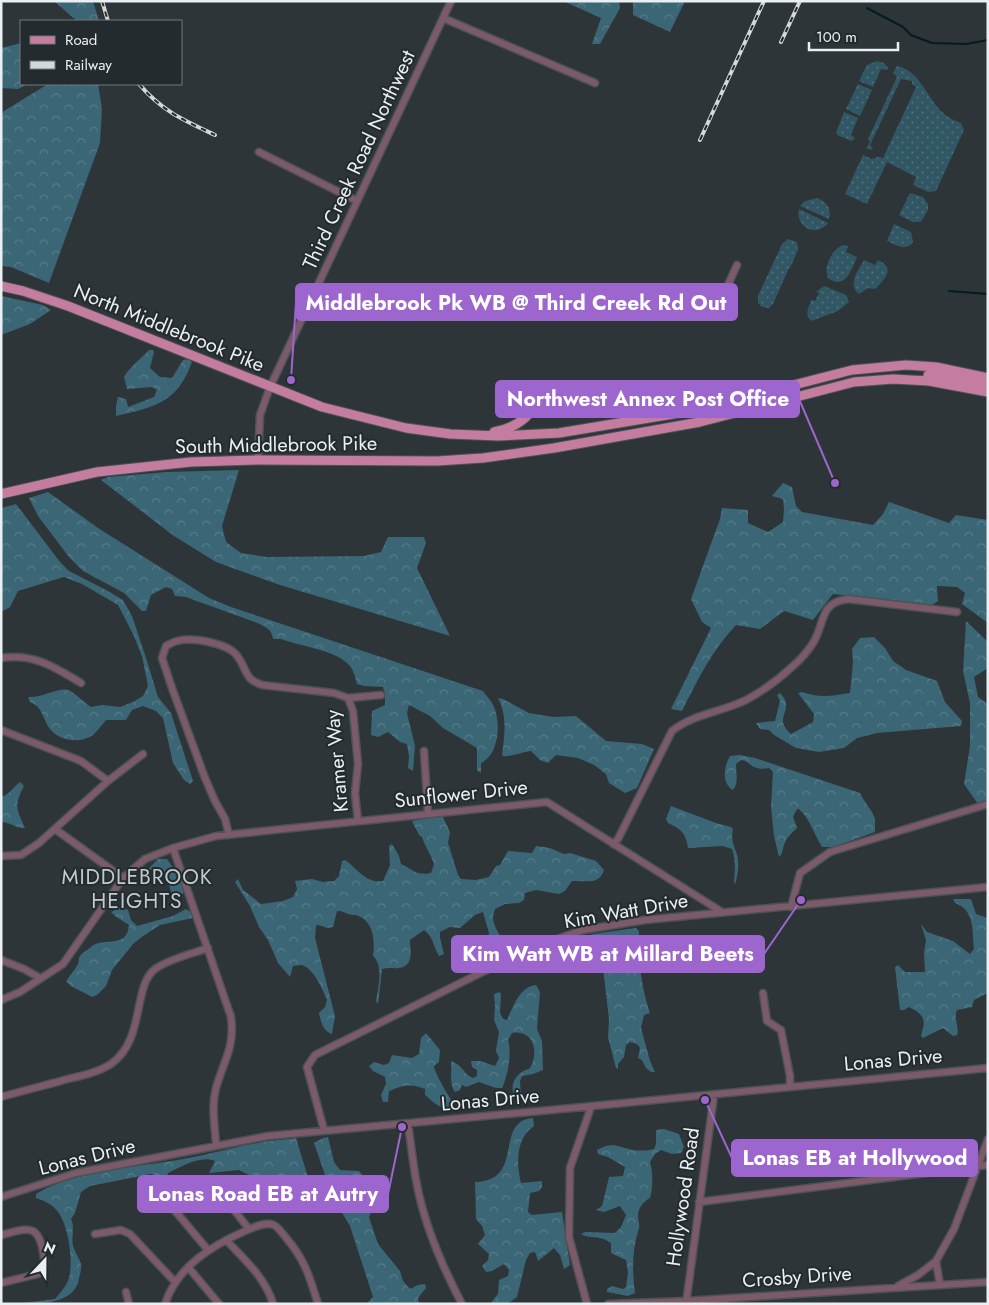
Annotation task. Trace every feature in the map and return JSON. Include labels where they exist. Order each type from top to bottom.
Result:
[{"type":"main road","name":"North Middlebrook Pike","points":[[1,286],[23,291],[68,306],[322,407],[406,428],[450,434],[498,436],[559,433],[697,410],[852,370],[906,365],[936,367],[988,378]]},
{"type":"main road","points":[[893,379],[930,375],[960,379],[988,386]]},
{"type":"main road","points":[[893,379],[929,381],[988,392]]},
{"type":"main road","name":"South Middlebrook Pike","points":[[1,494],[117,469],[191,462],[258,460],[439,461],[483,458],[554,448],[700,422],[854,382],[893,379]]},
{"type":"main road","points":[[474,435],[502,430],[516,425],[529,416],[547,388]]},
{"type":"street","name":"Third Creek Road Northwest","points":[[258,460],[260,415],[270,386],[451,1]]},
{"type":"street","points":[[443,18],[595,84]]},
{"type":"street","points":[[260,152],[357,201]]},
{"type":"street","points":[[717,309],[737,265]]},
{"type":"street","points":[[613,844],[618,839],[672,732],[684,723],[746,700],[771,684],[794,665],[813,642],[822,618],[834,602],[848,599],[957,612]]},
{"type":"street","points":[[229,835],[225,819],[215,802],[205,778],[162,658],[166,646],[177,641],[202,640],[233,651],[238,656],[247,676],[253,682],[277,688],[334,693],[348,698],[381,695]]},
{"type":"street","points":[[1,658],[25,656],[46,662],[81,682]]},
{"type":"street","name":"Kramer Way","points":[[348,698],[353,712],[357,754],[355,793],[358,821]]},
{"type":"street","points":[[1,730],[81,761],[108,781]]},
{"type":"street","points":[[424,751],[428,814]]},
{"type":"street","points":[[1,856],[21,855],[39,843],[108,781],[143,754]]},
{"type":"street","name":"Sunflower Drive","points":[[1,1000],[20,992],[64,964],[123,878],[145,859],[173,848],[216,836],[547,802],[722,912]]},
{"type":"street","points":[[791,907],[800,873],[830,852],[988,804]]},
{"type":"street","points":[[55,829],[123,878]]},
{"type":"street","points":[[173,848],[231,1017],[233,1031],[231,1047],[216,1088],[213,1106],[216,1145]]},
{"type":"street","name":"Kim Watt Drive","points":[[324,1130],[307,1067],[315,1055],[528,949],[584,930],[645,920],[988,887]]},
{"type":"street","points":[[1,1097],[92,1073],[111,1063],[120,1055],[133,1033],[147,978],[154,970],[166,963],[208,948]]},
{"type":"street","points":[[1,960],[40,978]]},
{"type":"street","points":[[764,993],[767,1021],[781,1030],[790,1076],[790,1087]]},
{"type":"street","name":"Lonas Drive","points":[[1,1198],[76,1173],[268,1136],[988,1068]]},
{"type":"street","name":"Hollywood Road","points":[[686,1302],[714,1095]]},
{"type":"street","points":[[587,1304],[569,1237],[570,1168],[591,1106]]},
{"type":"street","points":[[408,1124],[417,1186],[425,1218],[446,1273],[462,1304]]},
{"type":"street","points":[[895,1288],[918,1275],[936,1261],[954,1229],[988,1139]]},
{"type":"street","points":[[699,1202],[988,1165]]},
{"type":"street","points":[[215,1186],[249,1229]]},
{"type":"street","points":[[171,1206],[208,1250]]},
{"type":"street","points":[[165,1304],[169,1291],[175,1282],[188,1266],[208,1250],[249,1229],[271,1224],[277,1227],[298,1251],[307,1269],[318,1304]]},
{"type":"street","points":[[1,1235],[24,1230],[31,1230],[37,1233],[40,1239],[44,1264],[43,1270],[38,1274],[1,1283]]},
{"type":"street","points":[[95,1234],[121,1230],[130,1234],[175,1282]]},
{"type":"street","points":[[226,1240],[261,1279],[273,1304]]},
{"type":"street","points":[[936,1261],[940,1285]]},
{"type":"street","points":[[188,1266],[220,1304]]},
{"type":"street","name":"Crosby Drive","points":[[608,1304],[686,1302],[988,1282]]},
{"type":"street","points":[[126,1292],[128,1304]]},
{"type":"shaded area","points":[[877,61],[884,63],[888,68],[887,70],[881,69],[873,87],[859,81],[867,65]]},
{"type":"shaded area","points":[[897,66],[905,69],[917,78],[941,111],[961,123],[964,130],[936,191],[928,192],[913,185],[916,177],[887,162],[867,204],[845,194],[863,155],[872,159],[883,158],[916,87],[912,84],[912,81],[901,79],[870,145],[873,149],[867,148],[870,141],[868,139],[897,77],[893,73]]},
{"type":"shaded area","points":[[858,84],[872,90],[860,116],[846,109]]},
{"type":"shaded area","points":[[844,112],[858,118],[851,135],[855,138],[852,141],[836,133]]},
{"type":"shaded area","points":[[910,193],[923,197],[928,204],[928,210],[921,222],[913,222],[899,215]]},
{"type":"shaded area","points":[[817,198],[828,206],[830,212],[829,219],[800,206],[805,201]]},
{"type":"shaded area","points":[[799,209],[828,223],[818,230],[807,228],[800,221]]},
{"type":"shaded area","points":[[894,224],[911,232],[913,242],[907,247],[900,247],[887,241]]},
{"type":"shaded area","points":[[788,239],[797,242],[798,250],[773,304],[769,308],[762,307],[758,303],[758,296],[782,244]]},
{"type":"shaded area","points":[[843,245],[848,246],[846,252],[857,257],[847,277],[839,282],[828,278],[827,269],[832,254]]},
{"type":"shaded area","points":[[864,260],[875,265],[878,260],[887,266],[888,270],[885,278],[875,289],[868,288],[859,294],[854,286],[854,282]]},
{"type":"shaded area","points":[[824,286],[846,295],[849,302],[838,311],[811,321],[807,313],[811,300],[815,301],[819,293],[816,292]]},
{"type":"green space","points":[[54,1],[93,1],[99,20],[76,20]]},
{"type":"green space","points":[[563,1],[619,1],[620,8],[600,44],[592,44],[601,18]]},
{"type":"green space","points":[[633,1],[685,1],[670,32],[633,15]]},
{"type":"green space","points":[[20,43],[20,85],[26,85],[18,89],[1,88],[1,48]]},
{"type":"green space","points":[[46,85],[98,85],[102,109],[100,143],[49,283],[11,267],[1,266],[1,114]]},
{"type":"green space","points":[[1,296],[43,305],[51,310],[30,324],[1,335]]},
{"type":"green space","points":[[149,350],[154,352],[150,368],[160,377],[172,378],[183,360],[188,359],[192,362],[186,376],[172,395],[163,401],[142,410],[116,416],[118,397],[126,399],[128,407],[154,397],[157,390],[152,387],[127,389],[124,377]]},
{"type":"green space","points":[[239,470],[222,526],[226,542],[241,553],[267,557],[364,556],[381,552],[388,537],[424,537],[426,543],[417,568],[450,636],[280,585],[216,562],[174,536],[101,480],[108,477],[167,472]]},
{"type":"green space","points":[[783,483],[792,487],[796,506],[802,512],[873,525],[883,514],[889,502],[949,523],[956,515],[988,520],[988,623],[962,604],[965,593],[957,587],[937,586],[938,601],[932,605],[833,594],[813,620],[784,611],[760,629],[736,625],[712,655],[682,711],[671,709],[711,628],[702,622],[691,599],[720,519],[722,508],[748,510],[748,523],[768,532],[783,522],[783,499],[772,496]]},
{"type":"green space","points":[[48,492],[98,528],[209,598],[483,691],[494,707],[498,730],[492,753],[481,763],[481,773],[477,770],[477,748],[443,728],[430,716],[409,705],[407,713],[415,746],[413,771],[408,768],[407,744],[400,742],[388,732],[378,737],[371,735],[372,711],[385,705],[383,687],[357,684],[349,665],[333,655],[281,639],[273,639],[270,631],[260,624],[186,597],[175,596],[172,589],[166,587],[151,595],[146,611],[142,611],[124,593],[83,571],[69,557],[38,516],[29,498]]},
{"type":"green space","points":[[16,504],[69,571],[123,600],[132,616],[158,697],[171,713],[193,781],[190,784],[184,780],[173,763],[163,718],[156,711],[143,706],[132,710],[126,720],[106,720],[88,738],[70,740],[54,733],[47,725],[40,710],[30,702],[28,697],[64,689],[73,693],[91,707],[102,705],[120,707],[143,696],[148,686],[142,656],[118,605],[82,584],[64,577],[18,591],[10,607],[1,612],[1,508]]},
{"type":"green space","points":[[966,621],[988,642],[988,668],[974,677],[978,697],[988,704],[988,801],[978,804],[964,784],[970,746],[970,703],[963,671]]},
{"type":"green space","points":[[874,637],[885,648],[893,661],[906,670],[937,681],[945,702],[962,721],[961,726],[877,733],[857,738],[844,748],[819,752],[796,748],[769,730],[760,729],[756,723],[775,721],[780,701],[777,695],[780,693],[785,699],[786,704],[783,723],[791,734],[813,722],[814,714],[798,693],[826,696],[850,693],[853,662],[852,649],[860,638]]},
{"type":"green space","points":[[498,698],[529,713],[553,717],[576,716],[606,741],[642,744],[654,749],[637,788],[625,793],[609,783],[606,774],[594,765],[578,758],[556,755],[548,763],[540,760],[531,751],[502,756],[504,720]]},
{"type":"green space","points":[[740,755],[755,758],[860,793],[874,816],[875,832],[833,847],[822,847],[806,817],[797,809],[793,817],[797,828],[786,840],[779,857],[774,836],[771,807],[773,772],[769,768],[756,768],[741,760],[736,764],[737,781],[733,790],[725,779],[725,769],[730,756]]},
{"type":"green space","points":[[20,782],[24,786],[17,807],[25,828],[1,822],[1,797],[9,793]]},
{"type":"green space","points":[[671,806],[733,829],[732,836],[738,864],[735,884],[735,861],[732,849],[722,846],[688,848],[682,832],[668,823],[666,819]]},
{"type":"green space","points":[[443,817],[450,832],[448,843],[461,879],[476,880],[489,877],[496,866],[500,865],[508,851],[532,853],[536,846],[596,861],[604,870],[602,875],[595,880],[572,881],[565,891],[559,894],[536,890],[525,893],[524,900],[519,903],[505,904],[495,909],[494,923],[502,944],[497,953],[488,957],[489,933],[483,912],[475,915],[460,928],[450,927],[440,932],[444,954],[439,956],[432,939],[424,930],[410,940],[410,961],[407,964],[399,968],[382,969],[378,1004],[376,1001],[379,971],[373,956],[374,944],[370,926],[356,915],[337,911],[333,927],[316,926],[315,938],[335,1016],[332,1034],[329,1033],[323,1026],[319,1013],[325,1007],[327,1000],[317,980],[310,970],[301,965],[293,966],[290,977],[278,963],[250,906],[235,882],[238,879],[243,890],[261,904],[283,901],[293,897],[297,889],[295,881],[312,879],[323,882],[334,881],[339,876],[342,861],[345,860],[367,878],[383,881],[390,865],[389,846],[392,844],[401,864],[418,873],[431,873],[434,864],[433,860],[412,821]]},
{"type":"green space","points":[[158,859],[167,859],[176,872],[185,892],[179,896],[172,894],[165,872],[148,870]]},
{"type":"green space","points":[[953,899],[971,899],[976,914],[988,918],[988,993],[974,1000],[972,1007],[957,1010],[957,1035],[953,1036],[943,1028],[923,1038],[921,1036],[924,1022],[921,1015],[909,1007],[900,1010],[895,967],[898,965],[905,972],[925,972],[924,953],[926,940],[921,924],[927,932],[953,941],[970,954],[974,949],[971,922],[966,911],[955,903]]},
{"type":"green space","points":[[122,907],[128,910],[131,920],[137,926],[173,916],[186,909],[192,913],[193,918],[160,925],[143,936],[133,944],[112,970],[106,986],[97,995],[92,997],[71,986],[66,981],[77,966],[80,956],[92,946],[97,943],[120,940],[124,937],[129,925],[111,912]]},
{"type":"green space","points":[[636,928],[639,931],[639,962],[642,984],[650,1013],[644,1015],[641,1028],[655,1072],[651,1072],[646,1068],[642,1060],[638,1058],[640,1048],[637,1044],[630,1042],[626,1045],[624,1057],[618,1064],[618,1069],[616,1068],[608,1037],[609,1019],[603,968],[599,960],[577,960],[573,959],[566,952],[536,966],[531,966],[528,961],[529,956],[593,934]]},
{"type":"green space","points":[[536,985],[540,992],[537,1029],[542,1041],[543,1070],[522,1076],[520,1081],[521,1098],[517,1100],[513,1091],[514,1081],[520,1073],[529,1069],[534,1056],[534,1050],[530,1039],[525,1035],[512,1033],[508,1040],[509,1064],[502,1088],[496,1088],[479,1082],[466,1087],[462,1085],[460,1090],[455,1092],[451,1081],[451,1061],[473,1078],[477,1076],[477,1070],[472,1067],[471,1061],[480,1061],[495,1066],[499,1058],[496,1050],[499,1032],[494,1020],[494,994],[499,992],[501,994],[500,1013],[503,1019],[507,1020],[521,993],[530,986]]},
{"type":"green space","points":[[426,1033],[440,1050],[439,1062],[434,1066],[439,1079],[454,1104],[451,1109],[443,1108],[434,1103],[425,1095],[425,1089],[411,1085],[389,1091],[388,1102],[383,1102],[381,1095],[386,1084],[385,1077],[373,1071],[369,1066],[374,1062],[384,1065],[389,1063],[392,1055],[412,1058],[419,1054],[421,1038]]},
{"type":"green space","points":[[533,1118],[534,1126],[524,1137],[518,1159],[521,1183],[542,1181],[542,1187],[539,1191],[530,1193],[528,1212],[532,1215],[562,1212],[570,1265],[564,1269],[560,1255],[554,1248],[538,1261],[535,1252],[530,1253],[526,1260],[517,1297],[507,1304],[490,1304],[498,1294],[499,1280],[508,1276],[509,1270],[504,1264],[492,1271],[486,1272],[482,1266],[488,1260],[489,1254],[478,1244],[485,1235],[482,1226],[476,1219],[475,1182],[490,1179],[500,1172],[505,1162],[514,1129],[521,1122]]},
{"type":"green space","points":[[664,1129],[679,1134],[684,1147],[681,1153],[672,1154],[661,1150],[655,1154],[650,1162],[652,1189],[650,1198],[641,1206],[638,1213],[639,1226],[633,1260],[635,1293],[628,1296],[607,1292],[607,1289],[612,1286],[623,1289],[626,1287],[628,1272],[626,1260],[611,1253],[611,1243],[606,1240],[581,1234],[585,1232],[615,1233],[621,1227],[626,1215],[620,1206],[604,1212],[596,1210],[602,1206],[609,1177],[623,1176],[625,1167],[608,1157],[598,1154],[597,1150],[610,1145],[632,1150],[654,1149],[656,1130]]},
{"type":"green space","points":[[328,1137],[334,1162],[340,1170],[359,1171],[369,1182],[378,1198],[369,1217],[378,1244],[400,1271],[403,1281],[410,1289],[425,1284],[426,1288],[418,1298],[419,1304],[366,1304],[373,1297],[350,1226],[333,1198],[314,1143]]},
{"type":"green space","points":[[296,1138],[318,1210],[314,1213],[301,1202],[289,1199],[271,1178],[253,1177],[239,1170],[209,1173],[215,1161],[209,1160],[191,1162],[168,1173],[166,1180],[169,1186],[167,1189],[159,1176],[151,1174],[90,1186],[81,1192],[75,1213],[71,1219],[73,1225],[73,1246],[81,1266],[78,1283],[74,1290],[68,1296],[52,1302],[16,1304],[55,1299],[66,1285],[71,1268],[70,1247],[62,1218],[51,1205],[36,1198],[36,1194],[51,1186],[87,1175],[192,1157],[263,1142]]},
{"type":"waterway","points":[[867,8],[903,27],[911,35],[932,43],[966,44],[988,40]]},
{"type":"waterway","points":[[949,291],[988,294]]},
{"type":"railway","points":[[102,1],[108,20]]},
{"type":"railway","points":[[700,140],[764,1]]},
{"type":"railway","points":[[781,42],[800,1]]},
{"type":"railway","points":[[140,85],[165,108],[215,135]]},
{"type":"place","name":"Middlebrook Pk WB @ Third Creek Rd Out","points":[[291,380]]},
{"type":"place","name":"Northwest Annex Post Office","points":[[835,483]]},
{"type":"place","name":"Kim Watt WB at Millard Beets","points":[[801,900]]},
{"type":"place","name":"Lonas EB at Hollywood","points":[[705,1100]]},
{"type":"place","name":"Lonas Road EB at Autry","points":[[402,1127]]},
{"type":"district","name":"MIDDLEBROOK HEIGHTS","points":[[137,889]]}]
